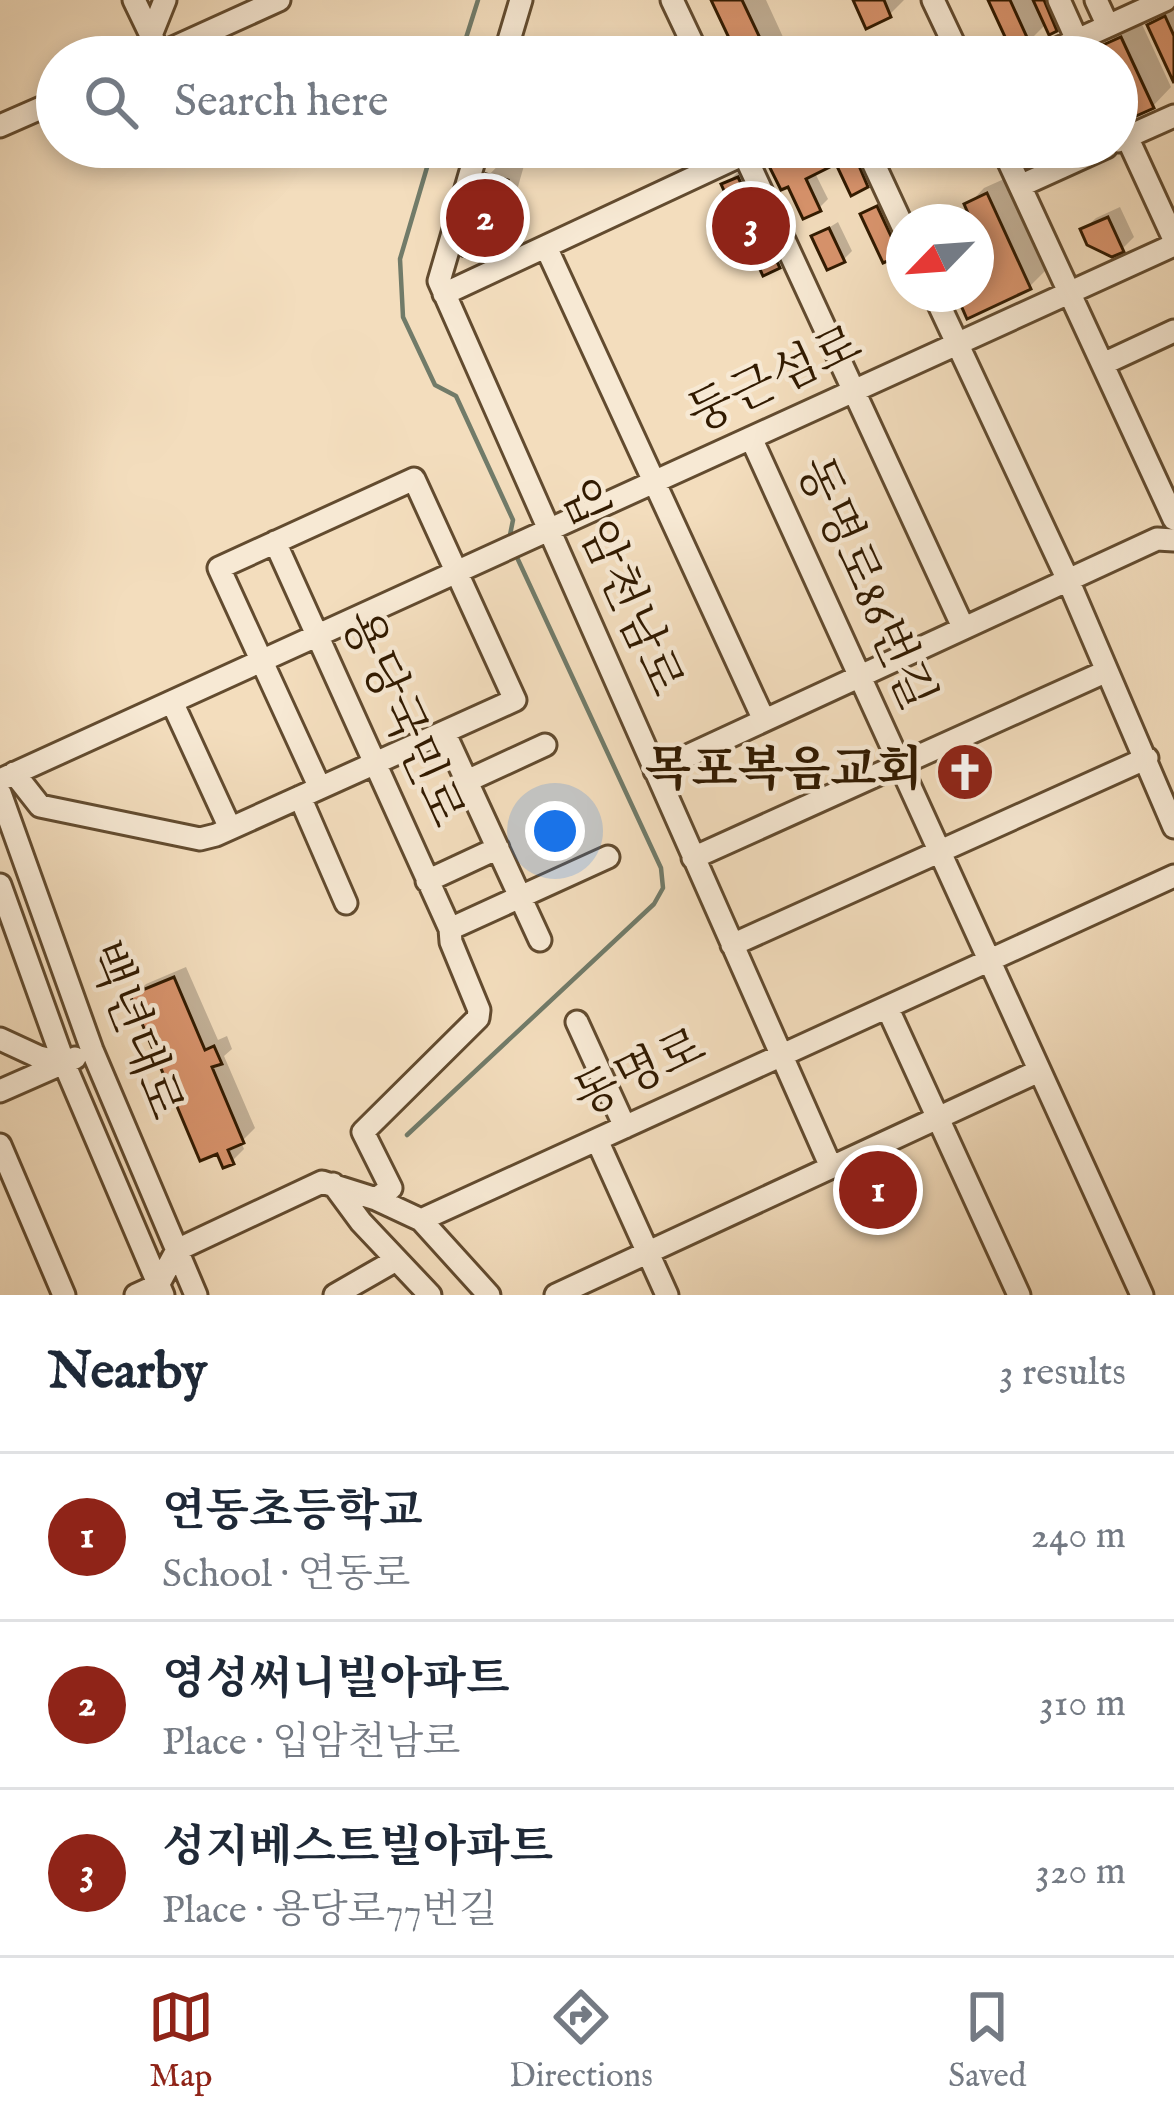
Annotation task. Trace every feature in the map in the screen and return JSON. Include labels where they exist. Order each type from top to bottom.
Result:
[{"type":"street","points":[[134,0],[149,36]]},
{"type":"street","points":[[158,36],[165,0]]},
{"type":"street","points":[[188,36],[279,0]]},
{"type":"street","points":[[511,36],[519,7],[546,0]]},
{"type":"street","points":[[673,0],[687,36]]},
{"type":"street","points":[[933,0],[950,36]]},
{"type":"street","points":[[1059,0],[1075,36]]},
{"type":"street","points":[[1096,0],[1108,26]]},
{"type":"street","points":[[1086,36],[1165,0]]},
{"type":"street","points":[[0,127],[36,110]]},
{"type":"street","points":[[1138,132],[1174,116]]},
{"type":"street","points":[[476,168],[440,281],[444,294],[709,168]]},
{"type":"street","points":[[756,168],[963,627]]},
{"type":"street","points":[[876,168],[892,204]]},
{"type":"street","points":[[1011,168],[1102,364],[1165,478],[1174,519]]},
{"type":"street","points":[[1020,187],[1061,168]]},
{"type":"street","points":[[1137,168],[1174,242]]},
{"type":"street","name":"둥근섬로","points":[[456,573],[1174,242]]},
{"type":"street","points":[[546,247],[764,720]]},
{"type":"street","name":"입암천남로","points":[[444,294],[545,532],[831,1167]]},
{"type":"street","points":[[942,312],[1068,580],[1174,827]]},
{"type":"street","points":[[1102,364],[1174,331]]},
{"type":"street","name":"동명로86번길","points":[[752,438],[1142,1295]]},
{"type":"street","points":[[346,903],[310,792],[262,661],[219,568],[414,479],[515,700],[375,763],[310,792],[230,828],[192,839],[40,806],[7,777],[172,702],[262,661],[317,636],[456,573]]},
{"type":"street","points":[[655,771],[1157,539],[1174,541]]},
{"type":"street","name":"용당국민로","points":[[275,542],[450,929],[451,942],[476,998],[478,1018],[363,1132],[391,1189],[376,1199]]},
{"type":"street","points":[[693,858],[1107,671]]},
{"type":"street","points":[[172,702],[230,828]]},
{"type":"street","points":[[444,732],[540,940]]},
{"type":"street","points":[[466,781],[545,745]]},
{"type":"street","points":[[732,945],[1147,758]]},
{"type":"street","name":"백년대로","points":[[0,793],[92,1051],[196,1295]]},
{"type":"street","points":[[427,881],[498,848]]},
{"type":"street","points":[[450,929],[608,857]]},
{"type":"street","name":"동명로","points":[[421,1220],[1174,876]]},
{"type":"street","name":"백년대로","points":[[0,885],[64,1063],[161,1290]]},
{"type":"street","points":[[887,1007],[1019,1295]]},
{"type":"street","points":[[577,1022],[625,1127]]},
{"type":"street","points":[[0,1039],[39,1058],[64,1063]]},
{"type":"street","points":[[0,1091],[92,1051]]},
{"type":"street","points":[[556,1295],[1039,1071]]},
{"type":"street","points":[[597,1140],[668,1295]]},
{"type":"street","points":[[0,1145],[64,1295]]},
{"type":"street","points":[[332,1183],[430,1295]]},
{"type":"street","points":[[136,1295],[161,1290],[177,1250],[309,1185],[332,1183],[421,1220],[489,1295]]},
{"type":"street","points":[[335,1295],[396,1260]]},
{"type":"building","points":[[711,0],[742,0],[759,36],[728,36]]},
{"type":"building","points":[[853,0],[884,0],[891,17],[866,29]]},
{"type":"building","points":[[988,0],[1010,0],[1026,36],[1005,36]]},
{"type":"building","points":[[1033,0],[1044,0],[1057,31],[1049,35]]},
{"type":"building","points":[[1165,16],[1174,36],[1174,83],[1147,25]]},
{"type":"building","points":[[1138,74],[1154,108],[1138,115]]},
{"type":"building","points":[[770,168],[828,168],[806,179],[821,211],[803,219],[788,187],[781,190]]},
{"type":"building","points":[[838,168],[860,168],[868,187],[851,196]]},
{"type":"building","points":[[486,174],[508,180],[486,258],[480,261],[462,256]]},
{"type":"building","points":[[738,177],[780,268],[763,276],[721,184]]},
{"type":"building","points":[[987,193],[992,204],[964,204]]},
{"type":"building","points":[[877,206],[886,225],[886,262],[883,263],[860,214]]},
{"type":"building","points":[[994,208],[1031,289],[994,306]]},
{"type":"building","points":[[1108,217],[1124,252],[1112,257],[1087,245],[1080,229]]},
{"type":"building","points":[[829,228],[845,262],[827,270],[811,236]]},
{"type":"building","points":[[174,977],[205,1050],[214,1046],[222,1064],[212,1067],[244,1143],[228,1150],[234,1164],[223,1168],[217,1154],[200,1161],[130,995]]},
{"type":"waterway","points":[[467,36],[478,0]]},
{"type":"waterway","points":[[427,168],[400,259],[403,317],[435,385],[456,396],[513,520],[509,540]]},
{"type":"waterway","points":[[407,1135],[654,904],[663,888],[661,868],[514,551]]},
{"type":"place","name":"영성써니빌아파트","points":[[485,218]]},
{"type":"place","name":"성지베스트빌아파트","points":[[751,226]]},
{"type":"place","name":"목포복음교회","points":[[965,772]]},
{"type":"place","name":"연동초등학교","points":[[878,1190]]}]
